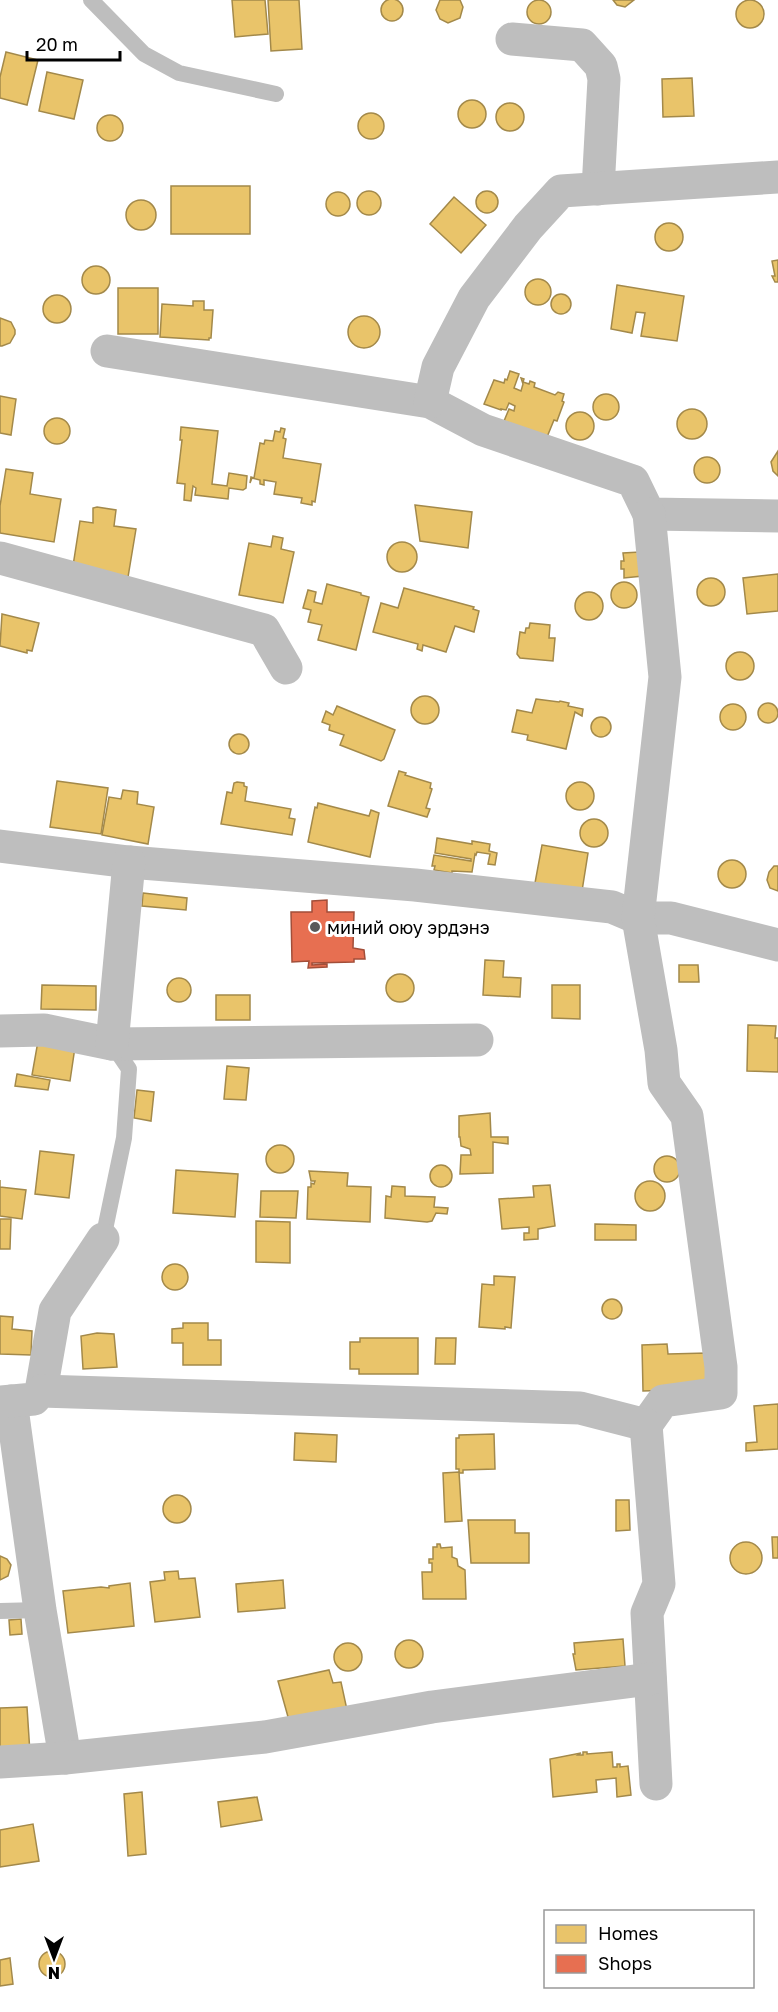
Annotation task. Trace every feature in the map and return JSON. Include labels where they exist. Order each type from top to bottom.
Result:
[{"type":"street","points":[[512,39],[582,45],[601,66],[604,79],[598,189]]},
{"type":"street","points":[[430,402],[438,367],[474,298],[528,227],[561,191],[778,177]]},
{"type":"street","points":[[107,351],[430,402],[483,430],[633,481],[649,514],[665,677],[638,918],[661,1050],[664,1083],[687,1116],[721,1367],[721,1393],[663,1401],[646,1425],[659,1584],[647,1612],[656,1784]]},
{"type":"street","points":[[649,514],[778,516]]},
{"type":"street","points":[[0,558],[264,630],[286,668]]},
{"type":"street","points":[[0,846],[129,862],[415,885],[612,907],[638,918],[672,918],[778,945]]},
{"type":"street","points":[[112,1044],[129,862]]},
{"type":"street","points":[[0,1031],[44,1030],[112,1044],[477,1040]]},
{"type":"street","points":[[65,1758],[40,1610],[18,1398],[55,1311],[103,1239]]},
{"type":"street","points":[[18,1398],[580,1408],[646,1425]]},
{"type":"street","points":[[0,1762],[65,1758],[265,1737],[432,1707],[650,1679]]},
{"type":"lane","points":[[91,0],[144,54],[179,73],[276,94]]},
{"type":"lane","points":[[103,1239],[124,1138],[129,1069],[112,1044]]},
{"type":"lane","points":[[0,1611],[40,1610]]},
{"type":"building: Homes","points":[[392,-1],[400,2],[403,10],[400,18],[392,21],[384,18],[381,10],[384,2]]},
{"type":"building: Homes","points":[[232,0],[265,0],[268,34],[235,37]]},
{"type":"building: Homes","points":[[268,0],[299,0],[302,49],[271,51]]},
{"type":"building: Homes","points":[[440,0],[460,0],[463,7],[460,18],[448,23],[440,19],[436,10]]},
{"type":"building: Homes","points":[[539,0],[547,4],[551,12],[547,20],[539,24],[531,20],[527,12],[531,4]]},
{"type":"building: Homes","points":[[613,0],[634,0],[625,7],[617,5]]},
{"type":"building: Homes","points":[[750,0],[760,4],[764,14],[760,24],[750,28],[740,24],[736,14],[740,4]]},
{"type":"building: Homes","points":[[6,52],[38,60],[27,105],[0,98],[0,77]]},
{"type":"building: Homes","points":[[47,72],[83,80],[74,119],[39,111]]},
{"type":"building: Homes","points":[[692,78],[694,116],[663,117],[662,79]]},
{"type":"building: Homes","points":[[472,100],[482,104],[486,114],[482,124],[472,128],[462,124],[458,114],[462,104]]},
{"type":"building: Homes","points":[[510,103],[520,107],[524,117],[520,127],[510,131],[500,127],[496,117],[500,107]]},
{"type":"building: Homes","points":[[371,113],[381,116],[384,126],[381,136],[371,139],[361,136],[358,126],[361,116]]},
{"type":"building: Homes","points":[[110,115],[119,119],[123,128],[119,137],[110,141],[101,137],[97,128],[101,119]]},
{"type":"building: Homes","points":[[171,186],[250,186],[250,234],[171,234]]},
{"type":"building: Homes","points":[[369,191],[378,194],[381,203],[378,212],[369,215],[360,212],[357,203],[360,194]]},
{"type":"building: Homes","points":[[487,191],[495,194],[498,202],[495,210],[487,213],[479,210],[476,202],[479,194]]},
{"type":"building: Homes","points":[[338,192],[347,195],[350,204],[347,213],[338,216],[329,213],[326,204],[329,195]]},
{"type":"building: Homes","points":[[454,197],[486,225],[461,253],[430,224]]},
{"type":"building: Homes","points":[[141,200],[152,204],[156,215],[152,226],[141,230],[130,226],[126,215],[130,204]]},
{"type":"building: Homes","points":[[669,223],[679,227],[683,237],[679,247],[669,251],[659,247],[655,237],[659,227]]},
{"type":"building: Homes","points":[[778,260],[778,282],[775,282],[772,276],[775,276],[772,261]]},
{"type":"building: Homes","points":[[96,266],[106,270],[110,280],[106,290],[96,294],[86,290],[82,280],[86,270]]},
{"type":"building: Homes","points":[[538,279],[548,282],[551,292],[548,302],[538,305],[528,302],[525,292],[528,282]]},
{"type":"building: Homes","points":[[617,285],[684,296],[677,341],[641,336],[645,313],[636,312],[632,333],[611,329]]},
{"type":"building: Homes","points":[[118,288],[158,288],[158,334],[118,334]]},
{"type":"building: Homes","points":[[561,294],[568,297],[571,304],[568,311],[561,314],[554,311],[551,304],[554,297]]},
{"type":"building: Homes","points":[[57,295],[67,299],[71,309],[67,319],[57,323],[47,319],[43,309],[47,299]]},
{"type":"building: Homes","points":[[193,301],[204,301],[204,310],[213,310],[211,338],[209,340],[160,337],[162,304],[193,306]]},
{"type":"building: Homes","points":[[364,316],[375,321],[380,332],[375,343],[364,348],[353,343],[348,332],[353,321]]},
{"type":"building: Homes","points":[[0,318],[11,322],[15,330],[10,343],[2,346],[0,346]]},
{"type":"building: Homes","points":[[510,371],[519,374],[514,388],[521,391],[523,384],[521,378],[524,379],[523,382],[535,383],[534,387],[555,395],[558,392],[564,394],[562,401],[564,402],[557,421],[554,420],[547,437],[504,421],[509,409],[514,411],[515,406],[509,403],[506,410],[501,410],[484,404],[494,380],[504,383]]},
{"type":"building: Homes","points":[[606,394],[616,397],[619,407],[616,417],[606,420],[596,417],[593,407],[596,397]]},
{"type":"building: Homes","points":[[0,396],[16,399],[11,435],[0,433]]},
{"type":"building: Homes","points":[[692,409],[703,413],[707,424],[703,435],[692,439],[681,435],[677,424],[681,413]]},
{"type":"building: Homes","points":[[580,412],[590,416],[594,426],[590,436],[580,440],[570,436],[566,426],[570,416]]},
{"type":"building: Homes","points":[[57,418],[66,422],[70,431],[66,440],[57,444],[48,440],[44,431],[48,422]]},
{"type":"building: Homes","points":[[181,427],[218,431],[212,484],[227,486],[229,473],[247,476],[246,488],[243,490],[229,488],[228,499],[195,495],[196,488],[193,486],[191,501],[184,500],[185,484],[177,483],[182,440],[180,440]]},
{"type":"building: Homes","points":[[281,428],[285,429],[283,438],[286,439],[283,458],[321,464],[315,502],[312,501],[312,505],[301,503],[302,498],[274,494],[276,482],[264,480],[264,485],[260,484],[260,480],[252,478],[250,483],[251,477],[254,478],[260,443],[264,444],[265,440],[273,441],[275,431],[280,432]]},
{"type":"building: Homes","points":[[778,451],[778,476],[773,471],[771,462]]},
{"type":"building: Homes","points":[[707,457],[717,460],[720,470],[717,480],[707,483],[697,480],[694,470],[697,460]]},
{"type":"building: Homes","points":[[6,469],[33,473],[30,494],[61,499],[54,542],[0,533],[0,506]]},
{"type":"building: Homes","points":[[415,505],[472,512],[468,548],[420,541]]},
{"type":"building: Homes","points":[[93,508],[116,510],[114,526],[136,529],[128,577],[73,566],[80,521],[93,523]]},
{"type":"building: Homes","points":[[273,536],[283,538],[281,549],[294,552],[283,603],[239,595],[249,543],[271,547]]},
{"type":"building: Homes","points":[[402,542],[413,546],[417,557],[413,568],[402,572],[391,568],[387,557],[391,546]]},
{"type":"building: Homes","points":[[640,552],[643,576],[624,578],[624,569],[621,569],[621,561],[624,561],[623,553]]},
{"type":"building: Homes","points":[[778,574],[778,611],[747,614],[743,578]]},
{"type":"building: Homes","points":[[711,578],[721,582],[725,592],[721,602],[711,606],[701,602],[697,592],[701,582]]},
{"type":"building: Homes","points":[[624,582],[634,585],[637,595],[634,605],[624,608],[614,605],[611,595],[614,585]]},
{"type":"building: Homes","points":[[327,584],[369,597],[356,650],[318,640],[322,625],[308,622],[311,610],[303,608],[308,590],[316,592],[314,602],[322,604]]},
{"type":"building: Homes","points":[[404,588],[474,607],[473,609],[479,611],[474,632],[455,626],[446,652],[423,645],[422,651],[417,649],[418,644],[373,632],[381,603],[398,608]]},
{"type":"building: Homes","points":[[589,592],[599,596],[603,606],[599,616],[589,620],[579,616],[575,606],[579,596]]},
{"type":"building: Homes","points":[[2,614],[39,623],[32,651],[27,650],[27,653],[0,646]]},
{"type":"building: Homes","points":[[530,623],[550,625],[549,638],[555,638],[553,661],[520,658],[517,654],[520,632],[525,633]]},
{"type":"building: Homes","points":[[740,652],[750,656],[754,666],[750,676],[740,680],[730,676],[726,666],[730,656]]},
{"type":"building: Homes","points":[[425,696],[435,700],[439,710],[435,720],[425,724],[415,720],[411,710],[415,700]]},
{"type":"building: Homes","points":[[536,699],[560,701],[569,703],[568,706],[583,709],[582,716],[575,712],[566,749],[527,740],[528,735],[512,732],[517,710],[532,713]]},
{"type":"building: Homes","points":[[768,703],[775,706],[778,713],[775,720],[768,723],[761,720],[758,713],[761,706]]},
{"type":"building: Homes","points":[[733,704],[743,707],[746,717],[743,727],[733,730],[723,727],[720,717],[723,707]]},
{"type":"building: Homes","points":[[337,706],[395,730],[384,759],[381,761],[340,745],[344,735],[329,730],[330,725],[322,722],[326,711],[333,715]]},
{"type":"building: Homes","points":[[601,717],[608,720],[611,727],[608,734],[601,737],[594,734],[591,727],[594,720]]},
{"type":"building: Homes","points":[[239,734],[246,737],[249,744],[246,751],[239,754],[232,751],[229,744],[232,737]]},
{"type":"building: Homes","points":[[399,771],[431,783],[430,788],[432,789],[426,808],[430,809],[427,817],[388,806]]},
{"type":"building: Homes","points":[[57,781],[108,788],[101,834],[50,827]]},
{"type":"building: Homes","points":[[580,782],[590,786],[594,796],[590,806],[580,810],[570,806],[566,796],[570,786]]},
{"type":"building: Homes","points":[[234,783],[244,783],[247,787],[245,801],[291,809],[289,818],[295,819],[292,835],[221,824],[227,792],[232,793]]},
{"type":"building: Homes","points":[[123,790],[138,792],[137,804],[154,807],[148,844],[102,835],[109,797],[121,799]]},
{"type":"building: Homes","points":[[318,803],[369,816],[371,810],[379,813],[370,857],[308,842],[315,807],[317,808]]},
{"type":"building: Homes","points":[[594,819],[604,823],[608,833],[604,843],[594,847],[584,843],[580,833],[584,823]]},
{"type":"building: Homes","points":[[437,838],[472,844],[472,841],[490,844],[489,851],[497,853],[495,865],[488,864],[490,854],[477,852],[472,872],[452,871],[452,873],[434,870],[435,866],[432,866],[434,855],[471,861],[471,859],[435,853]]},
{"type":"building: Homes","points":[[542,845],[588,853],[582,891],[535,883]]},
{"type":"building: Homes","points":[[732,860],[742,864],[746,874],[742,884],[732,888],[722,884],[718,874],[722,864]]},
{"type":"building: Homes","points":[[774,866],[778,866],[778,891],[770,888],[767,880]]},
{"type":"building: Homes","points":[[143,893],[187,898],[186,910],[142,906]]},
{"type":"building: Homes","points":[[485,960],[504,961],[503,977],[521,978],[520,997],[483,995]]},
{"type":"building: Homes","points":[[679,965],[698,965],[699,982],[679,982]]},
{"type":"building: Homes","points":[[400,974],[410,978],[414,988],[410,998],[400,1002],[390,998],[386,988],[390,978]]},
{"type":"building: Homes","points":[[179,978],[184,979],[190,985],[190,995],[184,1001],[179,1002],[174,1001],[168,995],[167,990],[168,985],[174,979]]},
{"type":"building: Homes","points":[[42,985],[96,986],[96,1010],[41,1009]]},
{"type":"building: Homes","points":[[552,985],[580,985],[580,1019],[552,1018]]},
{"type":"building: Homes","points":[[216,995],[250,995],[250,1020],[216,1020]]},
{"type":"building: Homes","points":[[748,1025],[776,1026],[778,1072],[747,1071]]},
{"type":"building: Homes","points":[[38,1041],[75,1047],[70,1081],[32,1075]]},
{"type":"building: Homes","points":[[227,1066],[249,1068],[246,1100],[224,1099]]},
{"type":"building: Homes","points":[[17,1074],[50,1080],[48,1090],[15,1086]]},
{"type":"building: Homes","points":[[137,1090],[154,1092],[151,1121],[134,1118]]},
{"type":"building: Homes","points":[[490,1113],[491,1137],[508,1137],[508,1144],[493,1142],[493,1173],[460,1174],[461,1155],[471,1155],[470,1149],[461,1146],[459,1116]]},
{"type":"building: Homes","points":[[280,1145],[290,1149],[294,1159],[290,1169],[280,1173],[270,1169],[266,1159],[270,1149]]},
{"type":"building: Homes","points":[[40,1151],[74,1155],[69,1198],[35,1194]]},
{"type":"building: Homes","points":[[667,1156],[676,1160],[680,1169],[676,1178],[667,1182],[658,1178],[654,1169],[658,1160]]},
{"type":"building: Homes","points":[[441,1165],[449,1168],[452,1176],[449,1184],[441,1187],[433,1184],[430,1176],[433,1168]]},
{"type":"building: Homes","points":[[176,1170],[238,1174],[235,1217],[173,1213]]},
{"type":"building: Homes","points":[[309,1171],[348,1173],[347,1186],[371,1187],[370,1222],[307,1219],[308,1187],[311,1187],[311,1183],[314,1184],[315,1181],[311,1181]]},
{"type":"building: Homes","points":[[650,1181],[660,1186],[665,1196],[660,1206],[650,1211],[640,1206],[635,1196],[640,1186]]},
{"type":"building: Homes","points":[[550,1185],[555,1226],[538,1229],[538,1239],[524,1240],[524,1233],[529,1233],[529,1227],[502,1229],[499,1199],[534,1197],[533,1186]]},
{"type":"building: Homes","points":[[392,1186],[405,1187],[405,1196],[435,1197],[434,1207],[448,1208],[447,1214],[436,1213],[432,1221],[427,1222],[385,1218],[386,1196],[391,1197]]},
{"type":"building: Homes","points":[[0,1187],[26,1190],[22,1219],[0,1216]]},
{"type":"building: Homes","points":[[261,1191],[298,1191],[296,1218],[260,1217]]},
{"type":"building: Homes","points":[[0,1219],[11,1219],[10,1249],[0,1249]]},
{"type":"building: Homes","points":[[256,1221],[290,1222],[290,1263],[256,1262]]},
{"type":"building: Homes","points":[[595,1224],[636,1225],[636,1240],[595,1240]]},
{"type":"building: Homes","points":[[175,1264],[184,1268],[188,1277],[184,1286],[175,1290],[166,1286],[162,1277],[166,1268]]},
{"type":"building: Homes","points":[[494,1276],[515,1277],[511,1328],[479,1327],[482,1284],[494,1285]]},
{"type":"building: Homes","points":[[612,1299],[619,1302],[622,1309],[619,1316],[612,1319],[605,1316],[602,1309],[605,1302]]},
{"type":"building: Homes","points":[[0,1316],[13,1317],[12,1329],[32,1331],[31,1355],[0,1354]]},
{"type":"building: Homes","points":[[183,1323],[208,1323],[208,1340],[221,1340],[221,1365],[183,1365],[183,1343],[172,1343],[172,1329],[183,1328]]},
{"type":"building: Homes","points":[[97,1333],[114,1334],[117,1367],[83,1369],[81,1336]]},
{"type":"building: Homes","points":[[360,1338],[418,1338],[418,1374],[359,1374],[359,1369],[350,1369],[350,1342],[360,1342]]},
{"type":"building: Homes","points":[[436,1338],[456,1338],[455,1364],[435,1364]]},
{"type":"building: Homes","points":[[667,1344],[668,1354],[707,1353],[708,1389],[643,1391],[642,1345]]},
{"type":"building: Homes","points":[[778,1404],[778,1449],[746,1451],[746,1443],[757,1442],[754,1406]]},
{"type":"building: Homes","points":[[295,1433],[337,1435],[336,1462],[294,1460]]},
{"type":"building: Homes","points":[[494,1434],[495,1469],[463,1470],[463,1473],[459,1473],[459,1469],[456,1469],[456,1438],[459,1438],[459,1435]]},
{"type":"building: Homes","points":[[459,1472],[462,1521],[445,1522],[443,1473]]},
{"type":"building: Homes","points":[[177,1495],[187,1499],[191,1509],[187,1519],[177,1523],[167,1519],[163,1509],[167,1499]]},
{"type":"building: Homes","points":[[616,1500],[629,1500],[630,1530],[616,1531]]},
{"type":"building: Homes","points":[[468,1520],[515,1520],[515,1533],[529,1533],[529,1563],[471,1563]]},
{"type":"building: Homes","points":[[772,1537],[778,1537],[778,1558],[773,1558]]},
{"type":"building: Homes","points":[[746,1542],[757,1547],[762,1558],[757,1569],[746,1574],[735,1569],[730,1558],[735,1547]]},
{"type":"building: Homes","points":[[437,1544],[440,1544],[441,1548],[452,1547],[452,1557],[457,1559],[458,1566],[465,1570],[466,1599],[423,1599],[422,1572],[432,1572],[432,1563],[429,1563],[429,1559],[433,1559],[433,1547],[437,1547]]},
{"type":"building: Homes","points":[[0,1556],[7,1559],[11,1565],[8,1576],[0,1580]]},
{"type":"building: Homes","points":[[178,1571],[179,1579],[195,1578],[200,1617],[155,1622],[150,1582],[165,1580],[164,1572]]},
{"type":"building: Homes","points":[[283,1580],[285,1608],[238,1612],[236,1584]]},
{"type":"building: Homes","points":[[130,1583],[134,1626],[68,1633],[63,1591],[109,1588],[109,1586]]},
{"type":"building: Homes","points":[[21,1619],[22,1634],[10,1635],[9,1620]]},
{"type":"building: Homes","points":[[623,1639],[625,1666],[576,1670],[573,1654],[575,1654],[574,1643]]},
{"type":"building: Homes","points":[[409,1640],[419,1644],[423,1654],[419,1664],[409,1668],[399,1664],[395,1654],[399,1644]]},
{"type":"building: Homes","points":[[348,1643],[358,1647],[362,1657],[358,1667],[348,1671],[338,1667],[334,1657],[338,1647]]},
{"type":"building: Homes","points":[[329,1670],[333,1683],[341,1682],[347,1710],[290,1724],[278,1681]]},
{"type":"building: Homes","points":[[27,1707],[30,1753],[0,1754],[0,1708]]},
{"type":"building: Homes","points":[[583,1752],[587,1754],[612,1752],[613,1767],[617,1767],[617,1764],[620,1764],[620,1767],[628,1766],[631,1795],[617,1797],[616,1778],[596,1780],[597,1792],[553,1797],[550,1759],[581,1753],[578,1755],[583,1755]]},
{"type":"building: Homes","points":[[142,1792],[146,1854],[128,1856],[124,1794]]},
{"type":"building: Homes","points":[[257,1797],[262,1820],[221,1827],[218,1802]]},
{"type":"building: Homes","points":[[33,1824],[39,1861],[0,1867],[0,1830]]},
{"type":"building: Homes","points":[[52,1951],[61,1955],[65,1964],[61,1973],[52,1977],[43,1973],[39,1964],[43,1955]]},
{"type":"building: Homes","points":[[10,1958],[13,1984],[0,1986],[0,1960]]},
{"type":"building: Shops","points":[[327,900],[327,912],[354,912],[353,948],[364,950],[365,959],[354,959],[354,962],[312,963],[312,965],[327,964],[327,967],[308,968],[309,961],[292,962],[291,912],[312,912],[312,901]]},
{"type":"place","name":"миний оюу эрдэнэ","points":[[315,927]]}]
